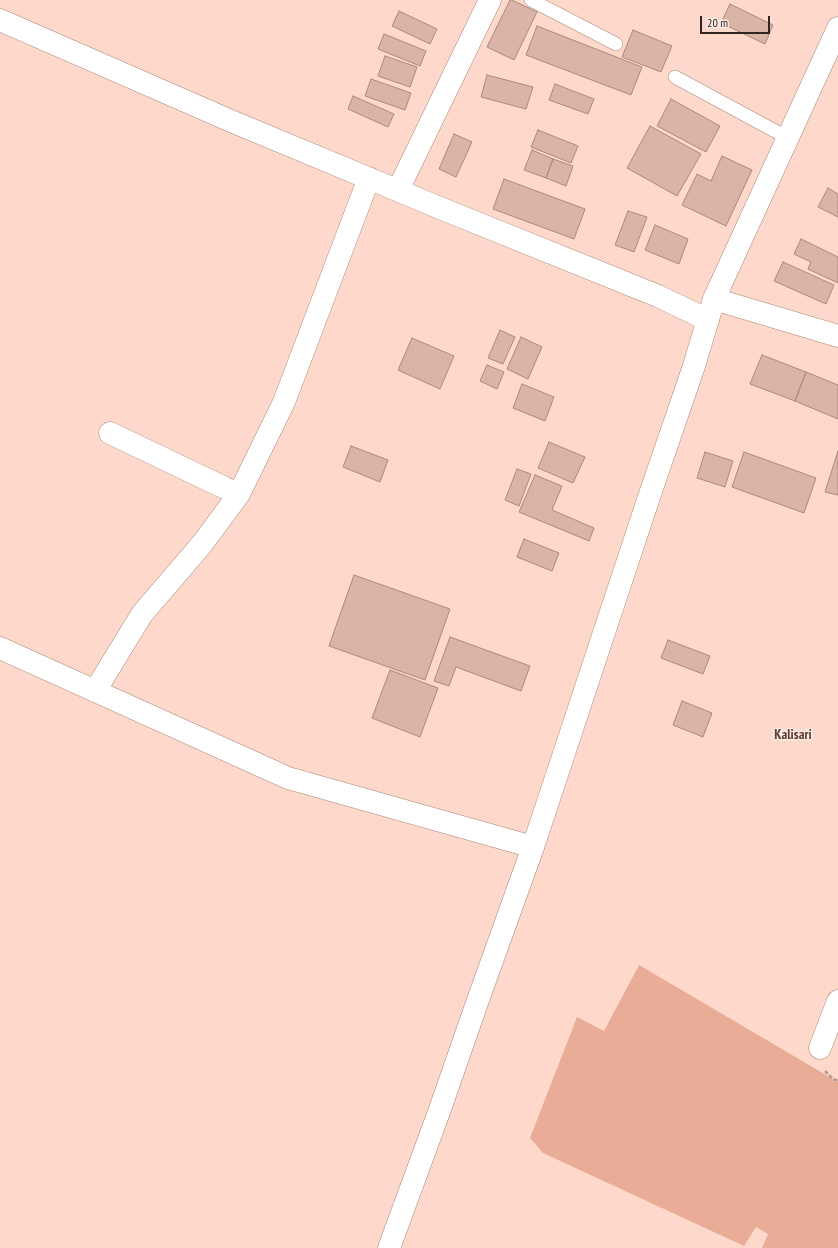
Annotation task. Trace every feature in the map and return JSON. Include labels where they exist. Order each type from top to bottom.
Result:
[{"type":"street","points":[[398,190],[490,0]]},
{"type":"street","points":[[0,20],[231,121],[658,296],[708,320]]},
{"type":"street","points":[[389,1248],[533,847],[646,505],[694,366],[714,299],[838,28]]},
{"type":"street","points":[[95,691],[142,614],[202,544],[239,494],[284,402],[369,178]]},
{"type":"street","points":[[714,299],[838,336]]},
{"type":"street","points":[[110,433],[239,494]]},
{"type":"street","points":[[0,648],[288,778],[533,847]]},
{"type":"street","points":[[820,1048],[838,1001]]},
{"type":"lane","points":[[531,0],[616,44]]},
{"type":"lane","points":[[676,78],[788,138]]},
{"type":"shaded area","points":[[639,965],[838,1082],[838,1248],[762,1248],[768,1234],[756,1227],[744,1246],[543,1153],[530,1138],[577,1017],[604,1031]]},
{"type":"building","points":[[510,0],[537,12],[514,60],[487,47]]},
{"type":"building","points":[[730,4],[773,25],[765,44],[721,23]]},
{"type":"building","points":[[399,11],[437,29],[430,44],[392,26]]},
{"type":"building","points":[[537,26],[642,67],[631,95],[526,55]]},
{"type":"building","points":[[633,30],[672,46],[661,72],[622,57]]},
{"type":"building","points":[[384,34],[426,51],[420,66],[378,49]]},
{"type":"building","points":[[385,56],[417,67],[410,87],[378,76]]},
{"type":"building","points":[[487,75],[533,87],[526,109],[481,97]]},
{"type":"building","points":[[371,79],[411,93],[405,110],[365,96]]},
{"type":"building","points":[[555,84],[594,99],[588,114],[549,100]]},
{"type":"building","points":[[353,96],[394,114],[388,127],[348,109]]},
{"type":"building","points":[[671,99],[720,126],[706,152],[657,126]]},
{"type":"building","points":[[650,126],[701,154],[677,196],[627,168]]},
{"type":"building","points":[[538,130],[578,146],[571,163],[531,147]]},
{"type":"building","points":[[454,134],[472,142],[456,177],[439,169]]},
{"type":"building","points":[[532,150],[553,159],[546,178],[524,170]]},
{"type":"building","points":[[722,156],[752,170],[726,226],[682,205],[697,174],[711,181]]},
{"type":"building","points":[[553,159],[573,166],[566,186],[546,178]]},
{"type":"building","points":[[504,179],[585,209],[574,239],[493,209]]},
{"type":"building","points":[[828,188],[838,194],[838,217],[818,207]]},
{"type":"building","points":[[628,211],[647,217],[634,252],[615,245]]},
{"type":"building","points":[[655,225],[688,239],[679,264],[645,250]]},
{"type":"building","points":[[801,239],[838,257],[838,283],[808,269],[811,262],[794,254]]},
{"type":"building","points":[[783,262],[834,285],[826,304],[774,281]]},
{"type":"building","points":[[500,330],[515,337],[503,364],[488,358]]},
{"type":"building","points":[[521,337],[542,347],[528,379],[507,369]]},
{"type":"building","points":[[412,338],[454,356],[440,389],[398,370]]},
{"type":"building","points":[[762,355],[806,372],[795,401],[750,384]]},
{"type":"building","points":[[487,365],[504,372],[497,389],[480,381]]},
{"type":"building","points":[[806,372],[838,385],[838,419],[795,401]]},
{"type":"building","points":[[522,384],[554,397],[545,421],[513,408]]},
{"type":"building","points":[[549,442],[585,457],[573,483],[538,468]]},
{"type":"building","points":[[351,446],[388,460],[380,482],[343,467]]},
{"type":"building","points":[[838,451],[838,495],[825,492]]},
{"type":"building","points":[[705,452],[733,461],[725,487],[697,478]]},
{"type":"building","points":[[744,452],[816,478],[804,513],[732,487]]},
{"type":"building","points":[[517,469],[531,474],[519,506],[505,500]]},
{"type":"building","points":[[535,475],[562,486],[552,510],[594,528],[589,541],[519,512]]},
{"type":"building","points":[[524,539],[559,553],[552,571],[517,557]]},
{"type":"building","points":[[354,575],[450,609],[425,680],[329,646]]},
{"type":"building","points":[[450,637],[530,666],[521,691],[456,667],[449,686],[434,681]]},
{"type":"building","points":[[668,640],[710,656],[703,674],[661,658]]},
{"type":"building","points":[[390,670],[438,688],[420,737],[372,718]]},
{"type":"building","points":[[682,701],[712,713],[703,737],[673,725]]},
{"type":"district","name":"Kalisari","points":[[793,735]]}]
